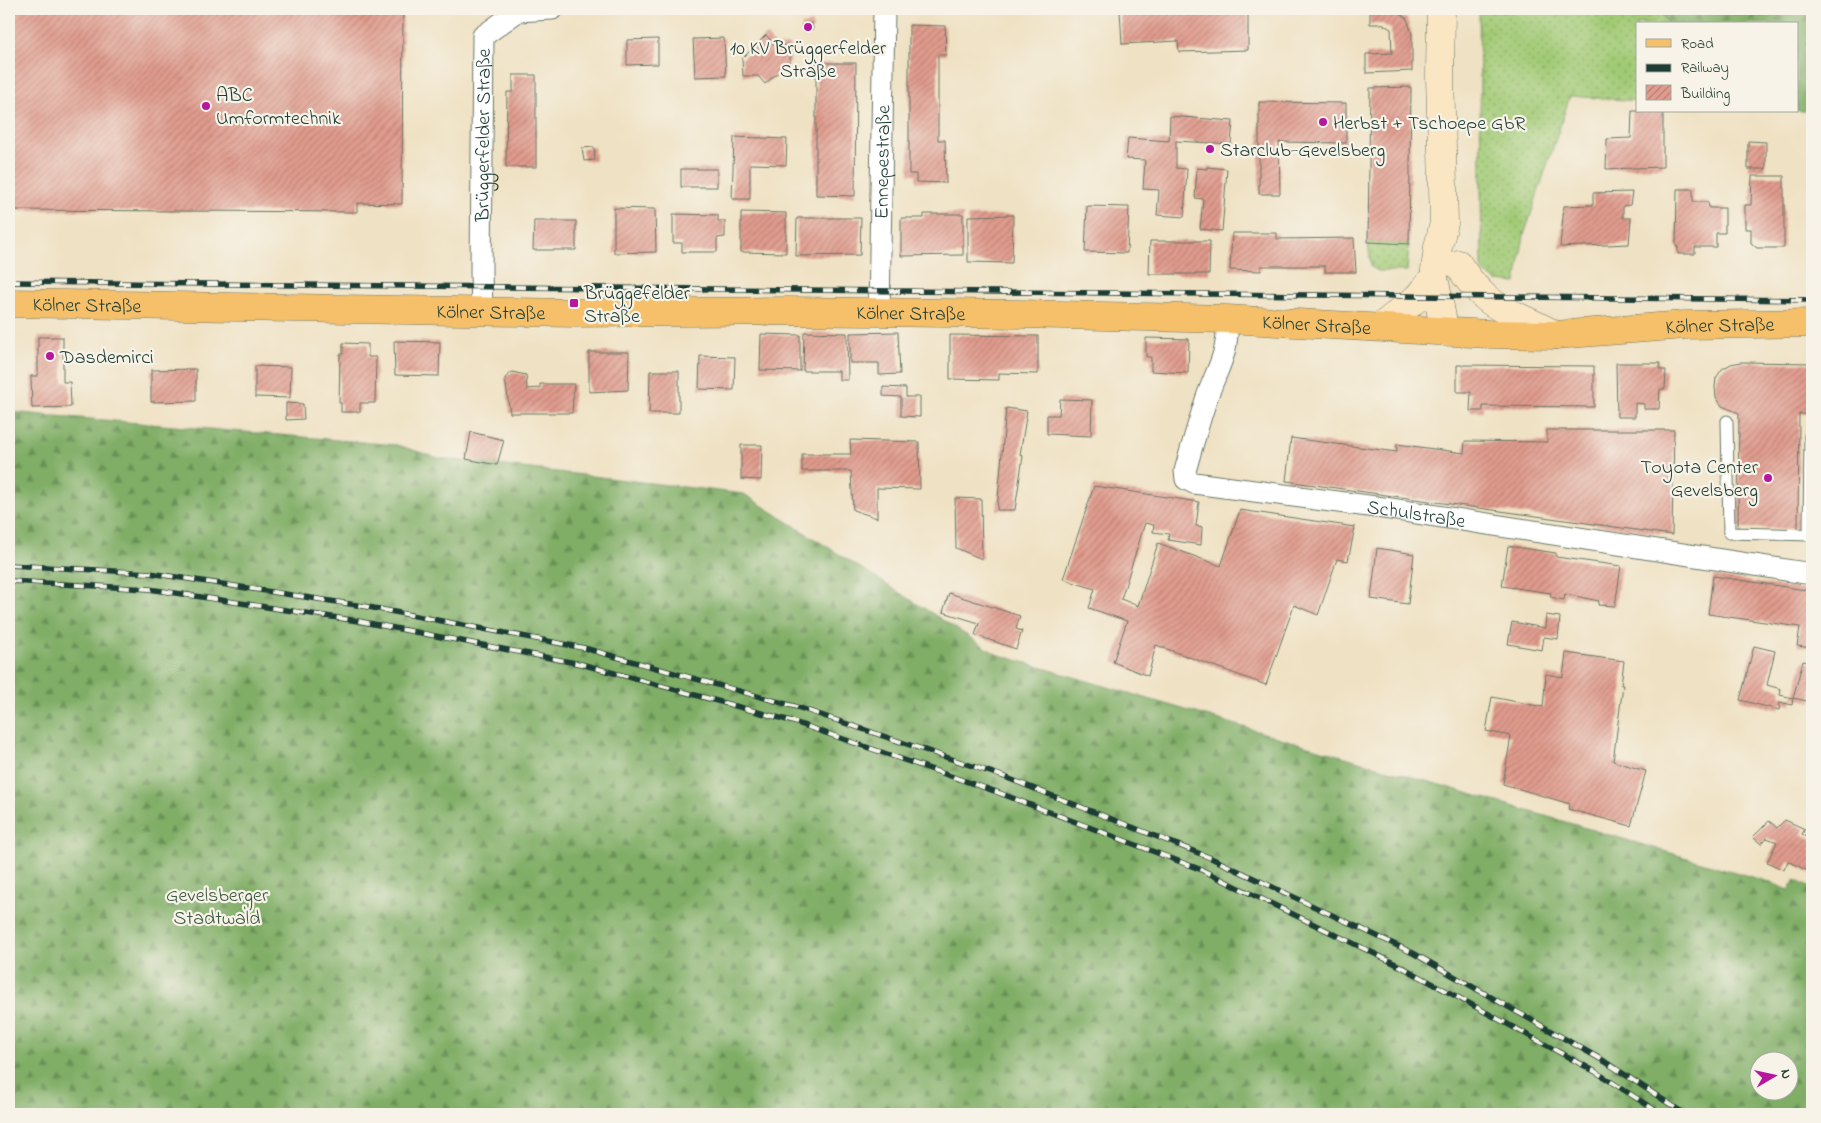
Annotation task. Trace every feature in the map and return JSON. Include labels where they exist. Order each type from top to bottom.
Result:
[{"type":"main road","points":[[1442,9],[1440,76],[1444,222],[1438,247],[1434,278],[1445,332]]},
{"type":"main road","points":[[1444,222],[1458,264],[1469,281],[1490,303],[1555,335]]},
{"type":"main road","points":[[1445,332],[1457,298],[1458,264]]},
{"type":"main road","points":[[1381,327],[1417,298],[1434,278]]},
{"type":"main road","name":"Kölner Straße","points":[[9,303],[575,313],[1021,314],[1227,319],[1445,332],[1555,335],[1685,325],[1812,323]]},
{"type":"street","name":"Brüggerfelder Straße","points":[[482,311],[483,36],[518,11],[552,9]]},
{"type":"street","name":"Ennepestraße","points":[[879,314],[884,9]]},
{"type":"street","name":"Schulstraße","points":[[1227,319],[1228,335],[1225,356],[1207,396],[1185,471],[1186,479],[1194,483],[1401,511],[1812,574]]},
{"type":"lane","points":[[1727,421],[1729,533],[1811,535],[1810,436]]},
{"type":"green space","points":[[1479,9],[1659,9],[1667,22],[1636,22],[1636,101],[1570,96],[1524,235],[1516,283],[1497,281],[1482,271]]},
{"type":"green space","points":[[1659,9],[1805,9],[1812,13],[1812,111],[1798,111],[1798,22],[1667,22]]},
{"type":"green space","points":[[1368,242],[1409,244],[1407,271],[1378,271],[1371,267]]},
{"type":"green space","name":"Gevelsberger Stadtwald","points":[[9,412],[397,445],[438,458],[744,494],[996,654],[1769,882],[1789,890],[1795,880],[1812,889],[1812,1114],[9,1114]]},
{"type":"building","name":"ABC Umformtechnik","points":[[9,9],[403,9],[402,204],[357,203],[357,212],[9,210]]},
{"type":"building","points":[[1248,9],[1248,50],[1179,52],[1178,41],[1122,44],[1120,11]]},
{"type":"building","points":[[1370,9],[1395,9],[1407,19],[1412,34],[1412,71],[1366,73],[1366,54],[1392,53],[1391,29],[1382,24],[1370,24]]},
{"type":"building","name":"10 KV Brüggerfelder Straße","points":[[812,23],[813,29],[803,31],[801,25]]},
{"type":"building","points":[[909,25],[945,26],[946,55],[938,55],[938,140],[945,140],[946,183],[916,182],[916,174],[909,174]]},
{"type":"building","points":[[766,35],[776,46],[790,45],[790,62],[765,84],[758,76],[743,76],[742,59]]},
{"type":"building","points":[[724,38],[726,76],[695,77],[693,39]]},
{"type":"building","points":[[658,39],[658,64],[627,65],[627,40]]},
{"type":"building","points":[[816,63],[856,63],[855,196],[816,195]]},
{"type":"building","points":[[513,75],[536,75],[536,167],[506,167],[507,92],[513,92]]},
{"type":"building","points":[[1411,87],[1409,244],[1368,242],[1370,88]]},
{"type":"building","points":[[1259,102],[1346,103],[1346,143],[1279,142],[1280,194],[1259,194]]},
{"type":"building","points":[[1632,111],[1663,112],[1663,167],[1606,169],[1607,139],[1631,138]]},
{"type":"building","points":[[1170,116],[1233,121],[1231,144],[1176,141],[1176,168],[1187,169],[1184,217],[1157,215],[1159,190],[1143,189],[1145,160],[1126,159],[1128,138],[1169,141]]},
{"type":"building","points":[[734,137],[787,139],[786,165],[750,164],[750,199],[732,199]]},
{"type":"building","points":[[1748,141],[1766,142],[1766,169],[1748,169]]},
{"type":"building","points":[[594,147],[595,160],[584,161],[582,148]]},
{"type":"building","points":[[1207,167],[1227,169],[1222,231],[1200,229],[1203,199],[1195,198],[1197,168],[1207,169]]},
{"type":"building","points":[[681,169],[717,169],[717,187],[681,187]]},
{"type":"building","points":[[1752,176],[1784,176],[1784,248],[1757,248],[1751,243],[1751,229],[1745,229],[1745,205],[1751,205]]},
{"type":"building","points":[[1677,189],[1693,189],[1693,202],[1708,202],[1709,208],[1725,208],[1725,233],[1716,233],[1716,247],[1695,247],[1695,254],[1678,254],[1678,247],[1676,247]]},
{"type":"building","points":[[1632,192],[1630,205],[1623,206],[1623,218],[1631,218],[1629,244],[1560,247],[1564,206],[1593,205],[1593,193]]},
{"type":"building","points":[[1087,206],[1129,207],[1127,253],[1085,252]]},
{"type":"building","points":[[614,208],[655,209],[656,252],[614,253]]},
{"type":"building","points":[[741,212],[786,213],[786,253],[741,252]]},
{"type":"building","points":[[673,214],[718,215],[718,221],[725,221],[725,237],[717,238],[717,252],[682,252],[682,243],[673,243]]},
{"type":"building","points":[[924,214],[963,214],[963,255],[901,256],[901,218],[924,218]]},
{"type":"building","points":[[1013,215],[1012,263],[968,262],[968,216]]},
{"type":"building","points":[[797,218],[861,218],[860,255],[796,256]]},
{"type":"building","points":[[534,221],[576,221],[576,250],[533,250]]},
{"type":"building","points":[[1232,233],[1277,233],[1277,239],[1354,238],[1356,272],[1325,272],[1325,266],[1261,266],[1261,271],[1230,270]]},
{"type":"building","points":[[1150,241],[1210,241],[1209,274],[1149,274]]},
{"type":"building","points":[[804,332],[847,333],[848,380],[839,380],[839,371],[803,371]]},
{"type":"building","points":[[898,332],[900,374],[879,375],[879,363],[850,363],[850,333]]},
{"type":"building","points":[[761,334],[800,335],[800,371],[760,370]]},
{"type":"building","points":[[950,335],[1038,336],[1038,374],[999,373],[999,380],[950,379]]},
{"type":"building","name":"Dasdemirci","points":[[38,337],[63,337],[63,382],[70,382],[71,407],[32,408],[31,376],[38,376]]},
{"type":"building","points":[[1146,338],[1189,339],[1188,373],[1151,371],[1151,357],[1146,357]]},
{"type":"building","points":[[394,341],[440,342],[439,376],[395,375]]},
{"type":"building","points":[[343,343],[368,344],[368,357],[376,357],[375,403],[360,403],[360,412],[341,412],[341,403],[339,403],[340,354],[343,354]]},
{"type":"building","points":[[589,352],[629,352],[628,390],[589,392]]},
{"type":"building","points":[[700,356],[735,357],[734,390],[699,389]]},
{"type":"building","name":"Toyota Center Gevelsberg","points":[[1741,362],[1812,363],[1812,414],[1799,414],[1798,529],[1738,528],[1739,413],[1722,406],[1716,397],[1715,387],[1716,378],[1722,369],[1731,364]]},
{"type":"building","points":[[1616,363],[1660,363],[1660,370],[1666,370],[1665,389],[1660,389],[1659,409],[1644,409],[1644,404],[1635,403],[1635,417],[1617,417]]},
{"type":"building","points":[[1457,365],[1594,366],[1594,407],[1483,406],[1483,411],[1470,411],[1471,392],[1457,392]]},
{"type":"building","points":[[255,366],[291,367],[290,398],[255,397]]},
{"type":"building","points":[[196,369],[196,401],[151,402],[151,370]]},
{"type":"building","points":[[650,371],[679,371],[679,413],[649,413]]},
{"type":"building","points":[[512,372],[526,375],[527,389],[540,388],[540,384],[574,384],[572,413],[510,413],[505,378]]},
{"type":"building","points":[[883,387],[906,388],[906,397],[920,397],[920,417],[901,416],[901,397],[883,396]]},
{"type":"building","points":[[1060,399],[1092,400],[1091,436],[1047,434],[1047,415],[1059,415]]},
{"type":"building","points":[[286,403],[303,404],[304,419],[286,420]]},
{"type":"building","points":[[1006,408],[1027,411],[1020,455],[1023,456],[1015,510],[997,510]]},
{"type":"building","points":[[1547,430],[1674,430],[1672,535],[1286,481],[1291,438],[1397,452],[1397,444],[1464,453],[1465,441],[1547,442]]},
{"type":"building","points":[[471,432],[504,440],[497,465],[466,459]]},
{"type":"building","points":[[850,440],[919,442],[920,489],[877,488],[877,518],[853,510],[851,471],[802,471],[802,454],[851,454]]},
{"type":"building","points":[[741,445],[762,445],[761,480],[741,479]]},
{"type":"building","points":[[1094,486],[1199,502],[1196,526],[1202,527],[1201,545],[1168,540],[1169,534],[1153,532],[1154,525],[1145,523],[1121,599],[1138,606],[1158,543],[1221,566],[1240,510],[1355,527],[1348,561],[1337,559],[1318,615],[1294,605],[1266,685],[1156,645],[1148,676],[1113,662],[1127,621],[1089,608],[1095,589],[1063,579]]},
{"type":"building","points":[[955,498],[981,499],[982,559],[956,548]]},
{"type":"building","points":[[1508,546],[1556,553],[1556,557],[1621,566],[1615,606],[1598,605],[1599,601],[1565,594],[1564,600],[1550,597],[1551,593],[1502,586]]},
{"type":"building","points":[[1377,548],[1414,554],[1408,604],[1371,599]]},
{"type":"building","points":[[1713,576],[1812,591],[1812,648],[1797,646],[1800,627],[1708,614]]},
{"type":"building","points":[[949,593],[1020,616],[1016,629],[1022,631],[1016,649],[975,635],[979,623],[943,612]]},
{"type":"building","points":[[1546,615],[1560,617],[1558,639],[1544,637],[1542,650],[1508,644],[1512,622],[1545,628]]},
{"type":"building","points":[[1754,646],[1775,651],[1767,685],[1781,689],[1780,695],[1793,698],[1792,705],[1780,702],[1779,710],[1740,700]]},
{"type":"building","points":[[1566,653],[1624,661],[1621,685],[1623,685],[1613,761],[1646,771],[1631,826],[1568,809],[1570,804],[1503,784],[1511,736],[1486,731],[1492,697],[1543,707],[1546,674],[1563,677]]},
{"type":"building","points":[[1803,661],[1812,663],[1812,702],[1793,698]]},
{"type":"building","points":[[1785,820],[1805,829],[1802,834],[1812,839],[1812,873],[1788,861],[1784,870],[1767,862],[1777,842],[1767,838],[1761,844],[1753,837],[1769,821],[1777,828]]},
{"type":"railway","points":[[9,282],[1812,300]]},
{"type":"railway","points":[[9,565],[150,573],[363,606],[584,648],[797,707],[1002,776],[1211,858],[1413,953],[1604,1061],[1685,1114]]},
{"type":"railway","points":[[9,581],[149,589],[358,621],[581,664],[791,721],[994,791],[1202,870],[1402,967],[1596,1072],[1661,1114]]},
{"type":"place","name":"10 KV Brüggerfelder Straße","points":[[808,27]]},
{"type":"place","name":"ABC Umformtechnik","points":[[206,106]]},
{"type":"place","name":"Herbst + Tschoepe GbR","points":[[1323,122]]},
{"type":"place","name":"Starclub-Gevelsberg","points":[[1210,149]]},
{"type":"place","name":"Brüggefelder Straße","points":[[574,303]]},
{"type":"place","name":"Dasdemirci","points":[[50,356]]},
{"type":"place","name":"Toyota Center Gevelsberg","points":[[1768,478]]}]
